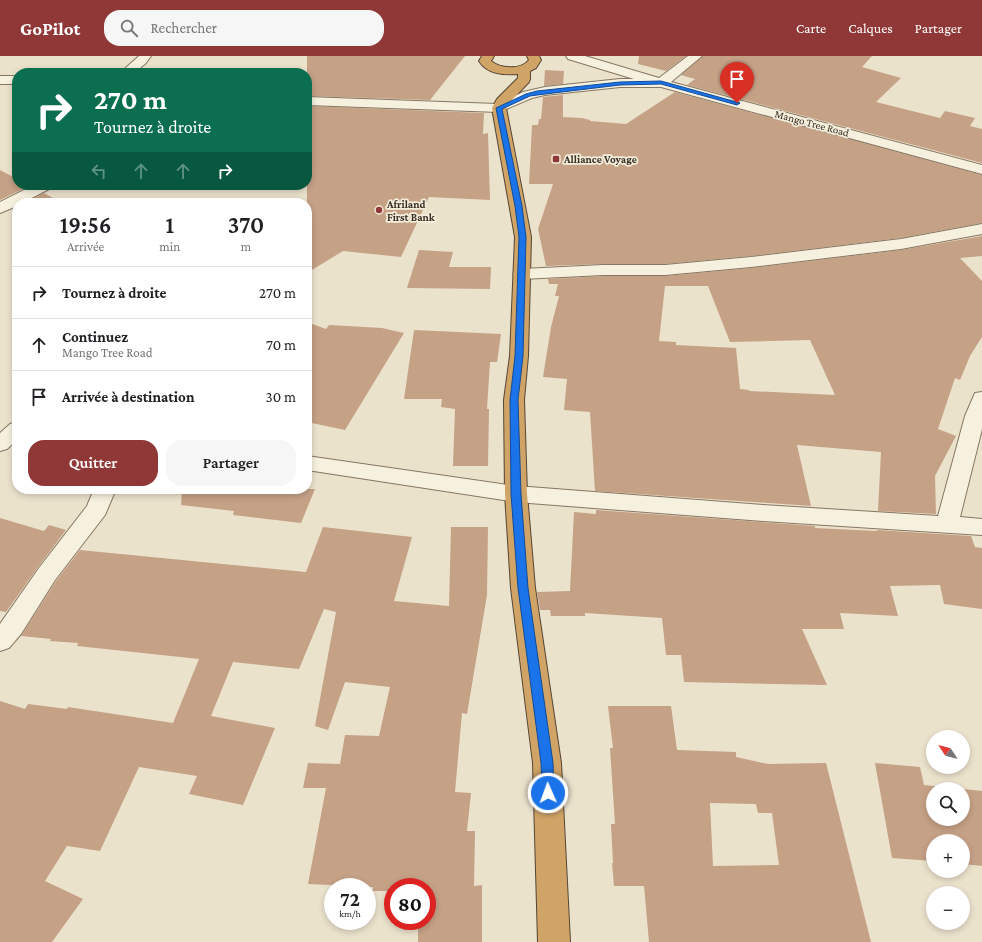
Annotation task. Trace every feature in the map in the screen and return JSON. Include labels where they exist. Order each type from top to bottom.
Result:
[{"type":"highway","points":[[488,56],[485,61],[487,64],[498,69],[513,71],[524,69],[534,64],[535,60],[533,56]]},
{"type":"highway","points":[[498,69],[523,237],[519,356],[514,400],[516,494],[523,588],[547,763],[554,942]]},
{"type":"highway","points":[[503,102],[524,79],[524,69]]},
{"type":"street","points":[[132,68],[145,56]]},
{"type":"street","name":"Mango Tree Road","points":[[572,56],[661,83],[982,170]]},
{"type":"street","points":[[312,101],[503,102],[545,91],[620,83],[661,83],[696,56]]},
{"type":"street","points":[[0,80],[12,80]]},
{"type":"street","points":[[20,198],[36,190]]},
{"type":"street","points":[[0,208],[12,202]]},
{"type":"street","points":[[522,274],[603,270],[664,270],[750,262],[902,244],[982,229]]},
{"type":"street","points":[[947,525],[975,416],[982,398]]},
{"type":"street","points":[[0,446],[12,434]]},
{"type":"street","points":[[0,446],[12,447]]},
{"type":"street","points":[[312,464],[516,494],[982,527]]},
{"type":"street","points":[[0,641],[12,627],[47,574],[97,509],[103,494]]},
{"type":"building","points":[[307,56],[465,56],[430,100],[312,96],[312,68],[307,68]]},
{"type":"building","points":[[639,56],[686,56],[666,71],[638,64]]},
{"type":"building","points":[[703,56],[872,56],[862,67],[901,78],[876,102],[940,118],[945,111],[975,118],[970,126],[982,129],[982,163],[687,85],[695,79],[681,75]]},
{"type":"building","points":[[545,70],[564,71],[563,84],[544,86]]},
{"type":"building","points":[[675,92],[982,175],[982,223],[901,238],[751,256],[665,264],[546,266],[538,229],[553,184],[529,184],[532,125],[538,125],[539,119],[541,119],[543,97],[563,95],[563,117],[626,124]]},
{"type":"building","points":[[312,106],[484,113],[483,134],[488,133],[490,200],[429,197],[401,257],[343,251],[312,270],[312,198],[307,198],[307,190],[312,190]]},
{"type":"building","points":[[0,170],[12,176],[12,190],[21,190],[0,200]]},
{"type":"building","points":[[44,193],[53,198],[34,198]]},
{"type":"building","points":[[982,236],[982,256],[960,258],[982,281],[982,337],[970,356],[960,380],[955,378],[938,429],[956,436],[935,476],[936,514],[878,511],[881,452],[797,445],[811,506],[595,491],[590,412],[564,410],[567,379],[543,377],[551,327],[559,296],[555,296],[558,284],[549,284],[548,279],[603,276],[665,276],[751,268],[901,250]],"holes":[[[665,286],[708,286],[730,342],[810,340],[835,395],[749,391],[740,389],[736,348],[676,345],[676,342],[659,341]]]},
{"type":"building","points":[[419,250],[453,252],[449,267],[491,267],[490,289],[407,288]]},
{"type":"building","points":[[312,324],[326,329],[329,325],[382,328],[404,333],[345,430],[312,423]]},
{"type":"building","points":[[414,330],[501,334],[497,362],[490,362],[487,409],[489,409],[488,466],[453,466],[455,409],[441,407],[442,399],[404,399]]},
{"type":"building","points":[[312,489],[315,489],[301,523],[233,515],[234,511],[181,505],[182,494],[312,494]]},
{"type":"building","points":[[596,510],[815,526],[815,528],[971,536],[975,547],[982,548],[982,609],[944,604],[940,585],[890,586],[898,616],[840,613],[844,629],[802,629],[827,685],[684,682],[681,655],[666,655],[662,618],[585,613],[585,616],[551,616],[550,610],[540,610],[537,592],[570,591],[574,512],[596,514]]},
{"type":"building","points":[[0,518],[44,531],[49,525],[66,530],[6,612],[0,611]]},
{"type":"building","points":[[323,527],[412,537],[394,601],[449,606],[451,527],[488,527],[487,595],[467,714],[462,713],[455,792],[471,793],[467,831],[475,831],[474,886],[482,885],[482,942],[418,942],[418,930],[436,930],[436,878],[384,878],[384,891],[376,891],[376,878],[324,878],[324,885],[308,884],[326,788],[303,788],[308,763],[340,764],[345,735],[379,736],[390,687],[345,682],[328,730],[315,726],[336,612],[324,609],[299,669],[233,662],[211,716],[275,728],[243,805],[189,794],[197,776],[139,767],[100,851],[67,846],[45,881],[83,899],[52,942],[0,942],[0,701],[25,709],[28,704],[67,709],[68,707],[173,723],[199,659],[77,646],[78,643],[50,641],[51,639],[21,636],[56,581],[80,550],[306,572]]},
{"type":"building","points":[[608,706],[671,706],[677,750],[736,752],[736,757],[768,764],[826,763],[871,942],[649,942],[644,886],[614,886],[611,824],[615,824],[610,748],[613,748]],"holes":[[[710,803],[756,804],[758,813],[772,813],[779,865],[713,866]]]},
{"type":"building","points":[[875,763],[920,767],[924,785],[926,785],[926,826],[970,826],[970,790],[982,791],[982,866],[970,865],[970,834],[926,834],[926,860],[892,858]]},
{"type":"place","name":"Alliance Voyage","points":[[556,159]]},
{"type":"place","name":"Afriland First Bank","points":[[379,210]]},
{"type":"route","points":[[548,793],[547,763],[523,588],[516,494],[514,400],[519,356],[523,237],[499,108],[528,95],[545,91],[620,83],[661,83],[737,103]]}]
